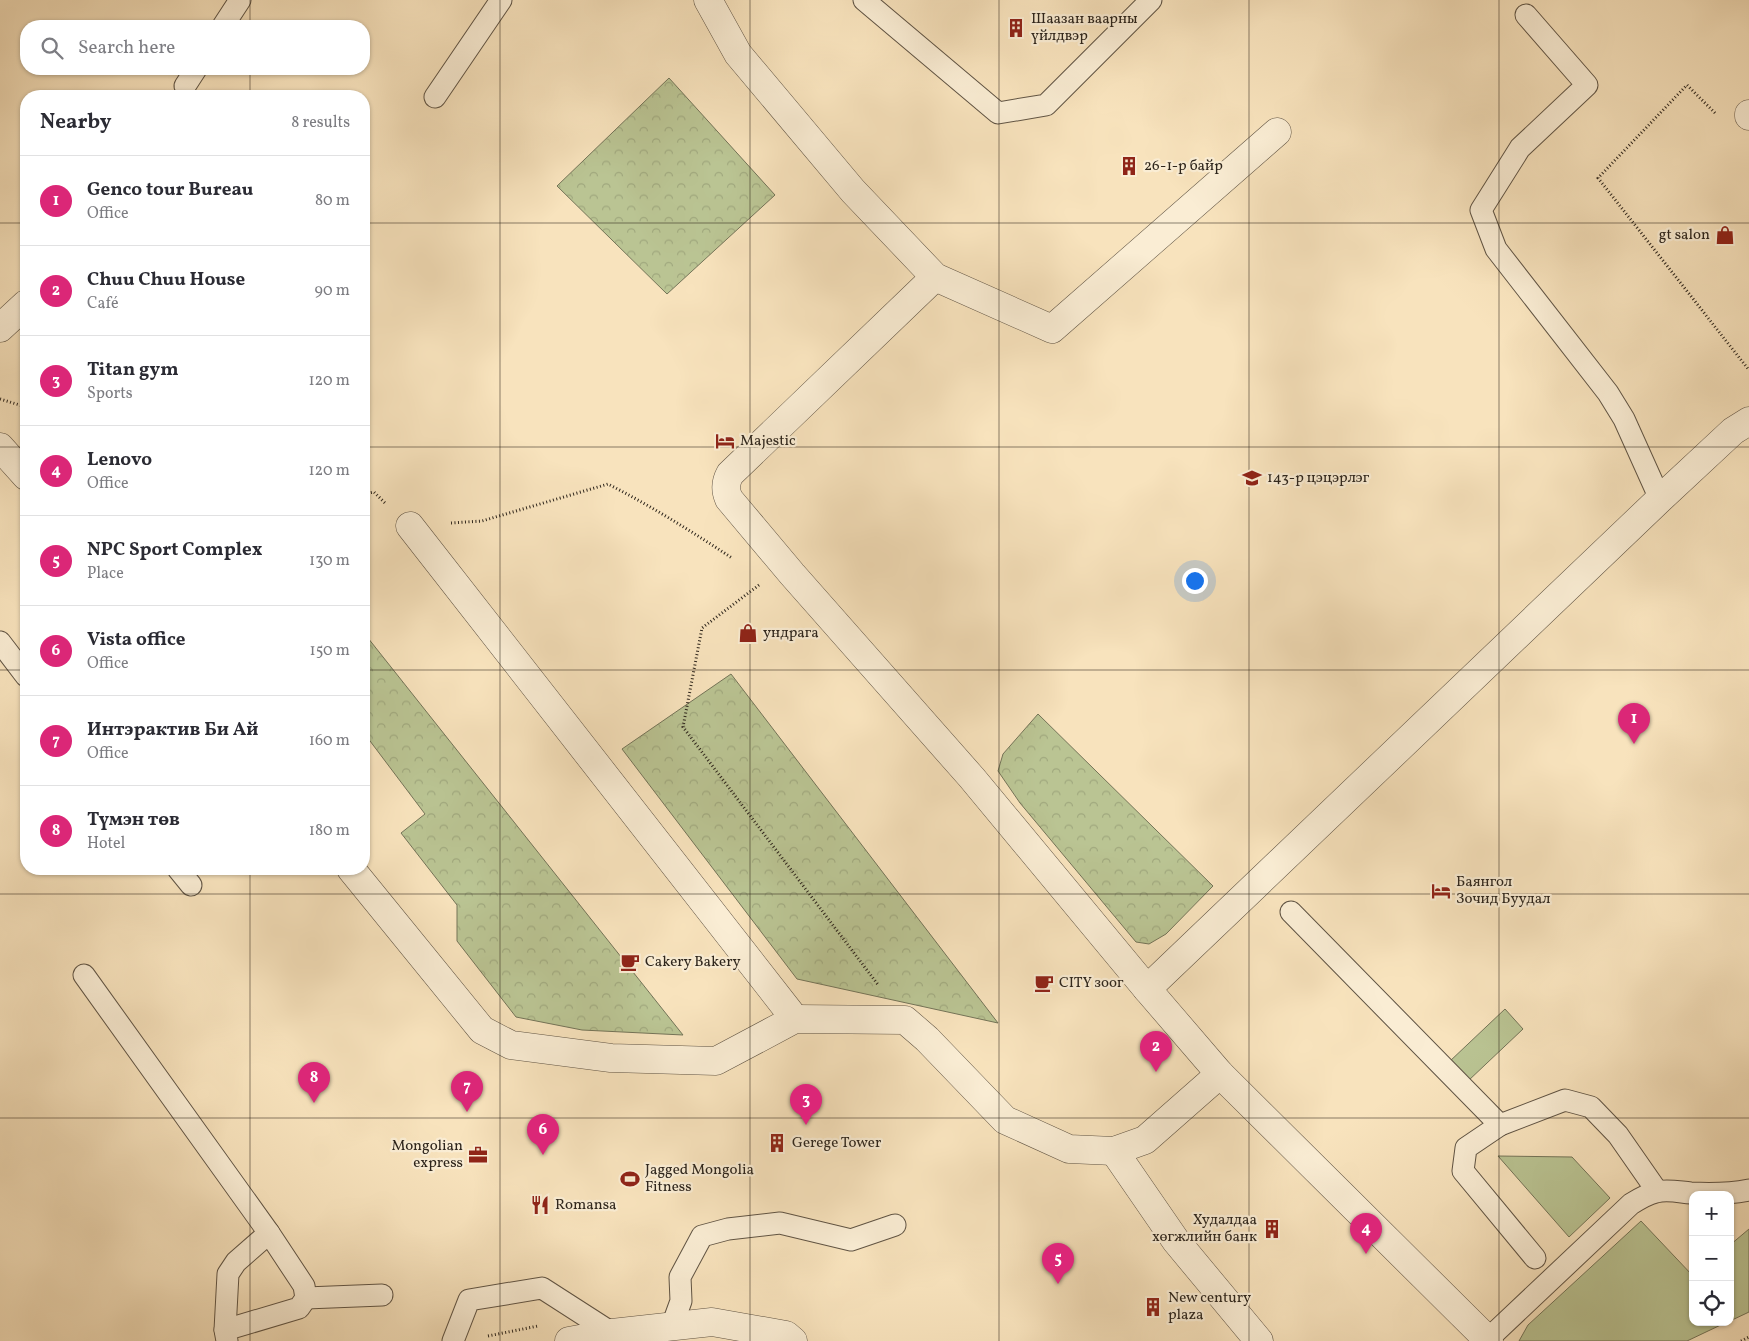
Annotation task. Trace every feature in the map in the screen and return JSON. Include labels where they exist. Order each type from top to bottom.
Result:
[{"type":"street","points":[[708,0],[738,54],[853,191],[935,277],[1052,329],[1277,132]]},
{"type":"street","points":[[935,277],[737,468],[727,479],[726,489],[729,499],[792,574],[972,778],[1147,990],[1220,1074],[1488,1340]]},
{"type":"street","points":[[0,328],[20,310]]},
{"type":"street","points":[[1147,990],[1660,499],[1734,432],[1749,421]]},
{"type":"street","points":[[0,447],[20,469]]},
{"type":"street","points":[[410,526],[795,1019]]},
{"type":"street","points":[[356,875],[482,1030],[511,1045],[612,1058],[716,1061],[795,1019],[906,1020],[927,1039],[1005,1120],[1069,1149],[1114,1151],[1144,1140],[1220,1074]]},
{"type":"street","points":[[1114,1151],[1176,1241],[1259,1341]]},
{"type":"street","points":[[569,1341],[612,1333],[712,1322],[786,1335],[793,1341]]},
{"type":"lane","points":[[227,20],[240,0]]},
{"type":"lane","points":[[436,97],[501,0]]},
{"type":"lane","points":[[864,0],[998,113],[1046,105],[1151,0]]},
{"type":"lane","points":[[1526,14],[1587,84],[1520,148],[1481,210],[1496,249],[1608,393],[1624,419],[1660,499]]},
{"type":"lane","points":[[0,642],[20,668]]},
{"type":"lane","points":[[1291,912],[1500,1125]]},
{"type":"lane","points":[[84,975],[269,1232],[304,1286],[306,1298],[300,1308],[226,1335],[228,1274],[236,1262],[269,1232]]},
{"type":"lane","points":[[1535,1258],[1463,1171],[1466,1148],[1500,1125],[1565,1100],[1591,1107],[1618,1135],[1657,1191]]},
{"type":"lane","points":[[1488,1340],[1631,1204],[1641,1197],[1657,1191],[1673,1190],[1709,1194],[1735,1193],[1749,1190]]},
{"type":"lane","points":[[672,1326],[681,1302],[680,1277],[702,1236],[728,1229],[780,1224],[851,1240],[895,1225]]},
{"type":"lane","points":[[454,1341],[469,1300],[542,1288],[612,1333]]},
{"type":"lane","points":[[306,1298],[382,1295]]},
{"type":"path","points":[[1722,120],[1688,85],[1598,178],[1749,370]]},
{"type":"path","points":[[0,399],[20,404]]},
{"type":"path","points":[[370,493],[374,492],[410,526],[482,521],[608,484],[688,528],[734,560]]},
{"type":"path","points":[[792,574],[765,580],[702,628],[684,727],[906,1020]]},
{"type":"path","points":[[1741,1341],[1749,1337]]},
{"type":"green space","points":[[669,78],[775,195],[667,294],[557,186]]},
{"type":"green space","points":[[370,641],[683,1035],[582,1030],[516,1017],[457,941],[457,905],[401,833],[425,814],[370,741]]},
{"type":"green space","points":[[731,674],[998,1023],[797,979],[622,749]]},
{"type":"green space","points":[[1038,714],[1213,886],[1166,934],[1149,944],[1136,942],[1020,803],[998,771],[1003,754]]},
{"type":"green space","points":[[1505,1009],[1523,1029],[1468,1081],[1449,1062]]},
{"type":"green space","points":[[1498,1156],[1572,1157],[1610,1198],[1569,1237]]},
{"type":"green space","points":[[1641,1221],[1689,1272],[1689,1326],[1719,1326],[1687,1341],[1519,1341],[1528,1325]]},
{"type":"green space","points":[[1749,1229],[1749,1312],[1734,1319],[1734,1281],[1734,1242]]},
{"type":"place","name":"Шаазан ваарны үйлдвэр","points":[[1016,28]]},
{"type":"place","name":"26-1-р байр","points":[[1129,166]]},
{"type":"place","name":"gt salon","points":[[1725,235]]},
{"type":"place","name":"Majestic","points":[[725,441]]},
{"type":"place","name":"143-р цэцэрлэг","points":[[1252,478]]},
{"type":"place","name":"ундрага","points":[[748,633]]},
{"type":"place","name":"Genco tour Bureau","points":[[1634,744]]},
{"type":"place","name":"Баянгол Зочид Буудал","points":[[1441,891]]},
{"type":"place","name":"Cakery Bakery","points":[[630,962]]},
{"type":"place","name":"CITY зоог","points":[[1044,983]]},
{"type":"place","name":"Chuu Chuu House","points":[[1156,1072]]},
{"type":"place","name":"Түмэн төв","points":[[314,1103]]},
{"type":"place","name":"Интэрактив Би Ай","points":[[467,1112]]},
{"type":"place","name":"Titan gym","points":[[806,1125]]},
{"type":"place","name":"Gerege Tower","points":[[777,1143]]},
{"type":"place","name":"Mongolian express","points":[[478,1155]]},
{"type":"place","name":"Vista office","points":[[543,1155]]},
{"type":"place","name":"Jagged Mongolia Fitness","points":[[630,1179]]},
{"type":"place","name":"Romansa","points":[[540,1205]]},
{"type":"place","name":"Худалдаа хөгжлийн банк","points":[[1272,1229]]},
{"type":"place","name":"Lenovo","points":[[1366,1254]]},
{"type":"place","name":"NPC Sport Complex","points":[[1058,1284]]},
{"type":"place","name":"New century plaza","points":[[1153,1307]]}]
